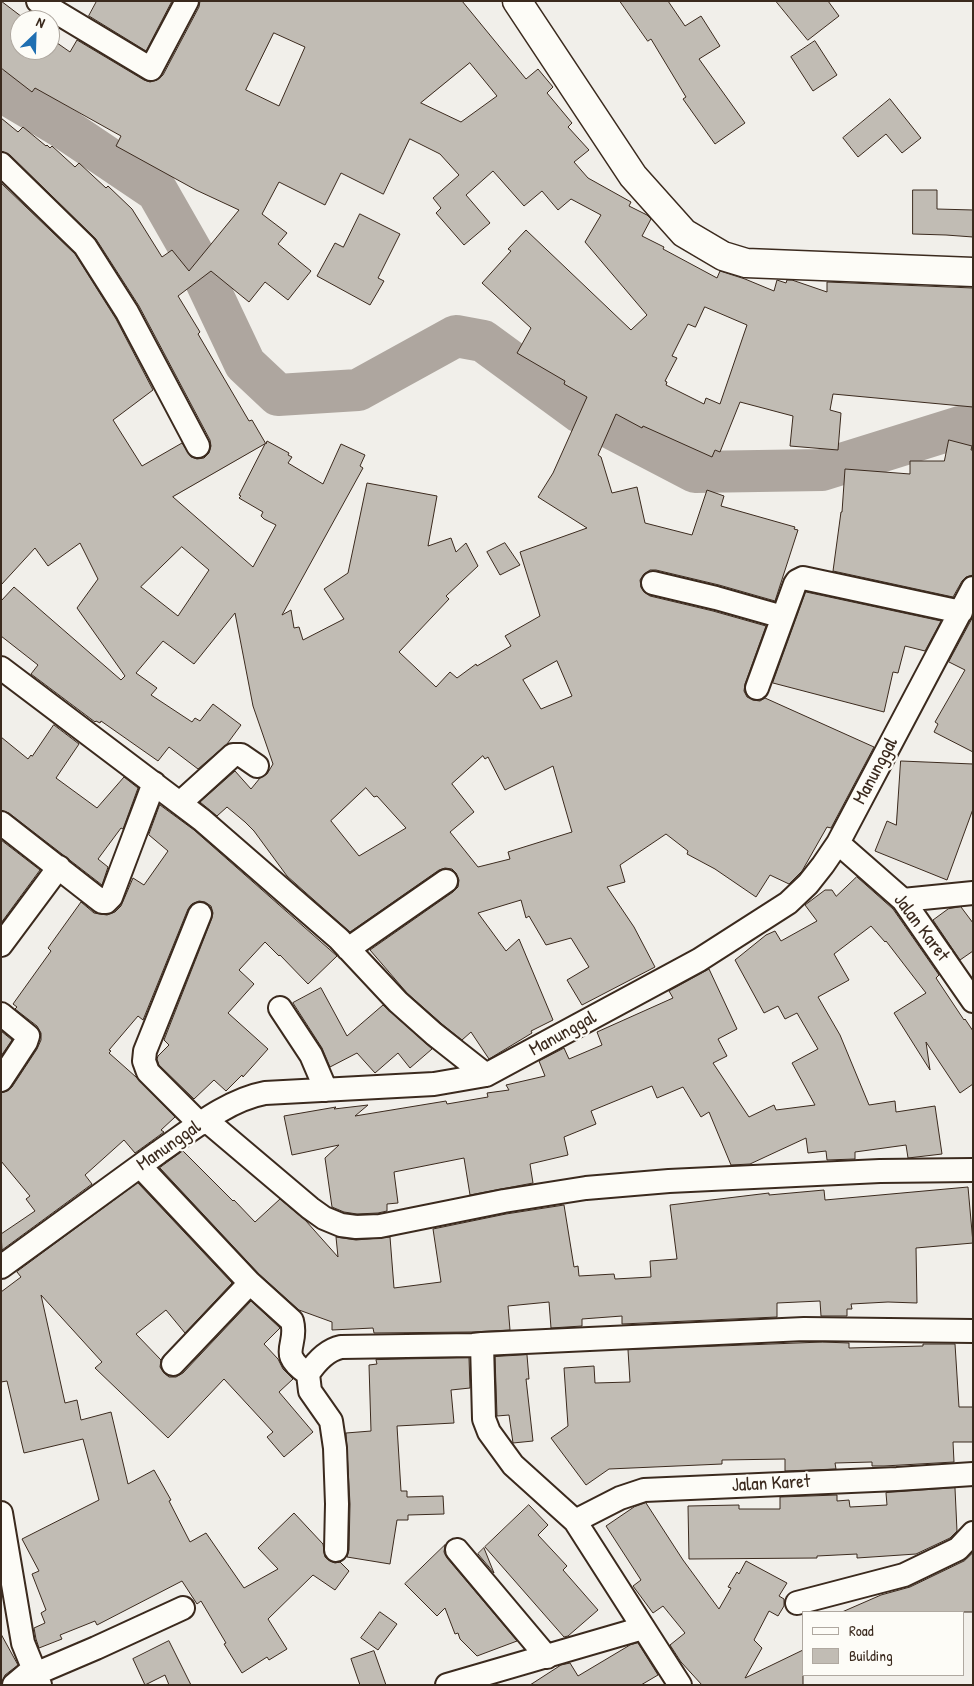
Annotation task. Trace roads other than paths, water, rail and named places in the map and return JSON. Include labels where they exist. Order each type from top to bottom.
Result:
[{"type":"highway","points":[[517,1],[633,176],[684,233],[704,246],[723,256],[746,263],[973,272]]},
{"type":"street","points":[[38,1],[151,69],[187,1]]},
{"type":"street","points":[[1,164],[85,246],[128,312],[198,446]]},
{"type":"street","points":[[757,688],[795,584],[803,578],[962,612]]},
{"type":"street","points":[[653,583],[783,617]]},
{"type":"street","name":"Manunggal","points":[[1,1267],[203,1122],[253,1095],[434,1084],[486,1075],[699,960],[788,903],[808,884],[838,843],[962,612],[973,588]]},
{"type":"street","points":[[1,668],[154,783],[223,838],[348,949],[398,1002],[434,1034],[486,1075]]},
{"type":"street","points":[[180,803],[233,755],[241,755],[257,766]]},
{"type":"street","points":[[1,823],[102,902],[109,900],[154,783]]},
{"type":"street","name":"Jalan Karet","points":[[838,843],[903,900],[973,1001]]},
{"type":"street","points":[[1,945],[59,868]]},
{"type":"street","points":[[348,949],[446,881]]},
{"type":"street","points":[[903,900],[973,893]]},
{"type":"street","points":[[200,914],[145,1052],[144,1061],[148,1072],[203,1122],[310,1208],[324,1218],[341,1225],[356,1227],[380,1226],[504,1201],[595,1188],[698,1180],[880,1171],[973,1170]]},
{"type":"street","points":[[280,1008],[311,1055],[326,1090]]},
{"type":"street","points":[[1,1014],[28,1036],[1,1080]]},
{"type":"street","points":[[140,1166],[250,1283],[292,1321],[295,1329],[290,1346],[290,1356],[299,1368],[308,1374]]},
{"type":"street","points":[[173,1364],[250,1283]]},
{"type":"street","points":[[336,1550],[338,1504],[335,1448],[331,1421],[310,1391],[308,1374],[332,1349],[341,1347],[473,1345],[804,1329],[973,1331]]},
{"type":"street","points":[[482,1344],[484,1420],[490,1432],[513,1465],[576,1521],[680,1685]]},
{"type":"street","name":"Jalan Karet","points":[[576,1521],[620,1498],[644,1490],[897,1480],[973,1474]]},
{"type":"street","points":[[1,1513],[23,1643],[36,1676]]},
{"type":"street","points":[[797,1603],[904,1576],[958,1550],[973,1533]]},
{"type":"street","points":[[457,1550],[547,1657]]},
{"type":"street","points":[[14,1685],[183,1608]]},
{"type":"street","points":[[447,1685],[643,1628]]},
{"type":"waterway","points":[[1,91],[65,129],[157,191],[193,254],[245,364],[278,395],[358,390],[456,336],[483,341],[580,412],[695,472],[822,470],[960,427],[973,425]]}]
